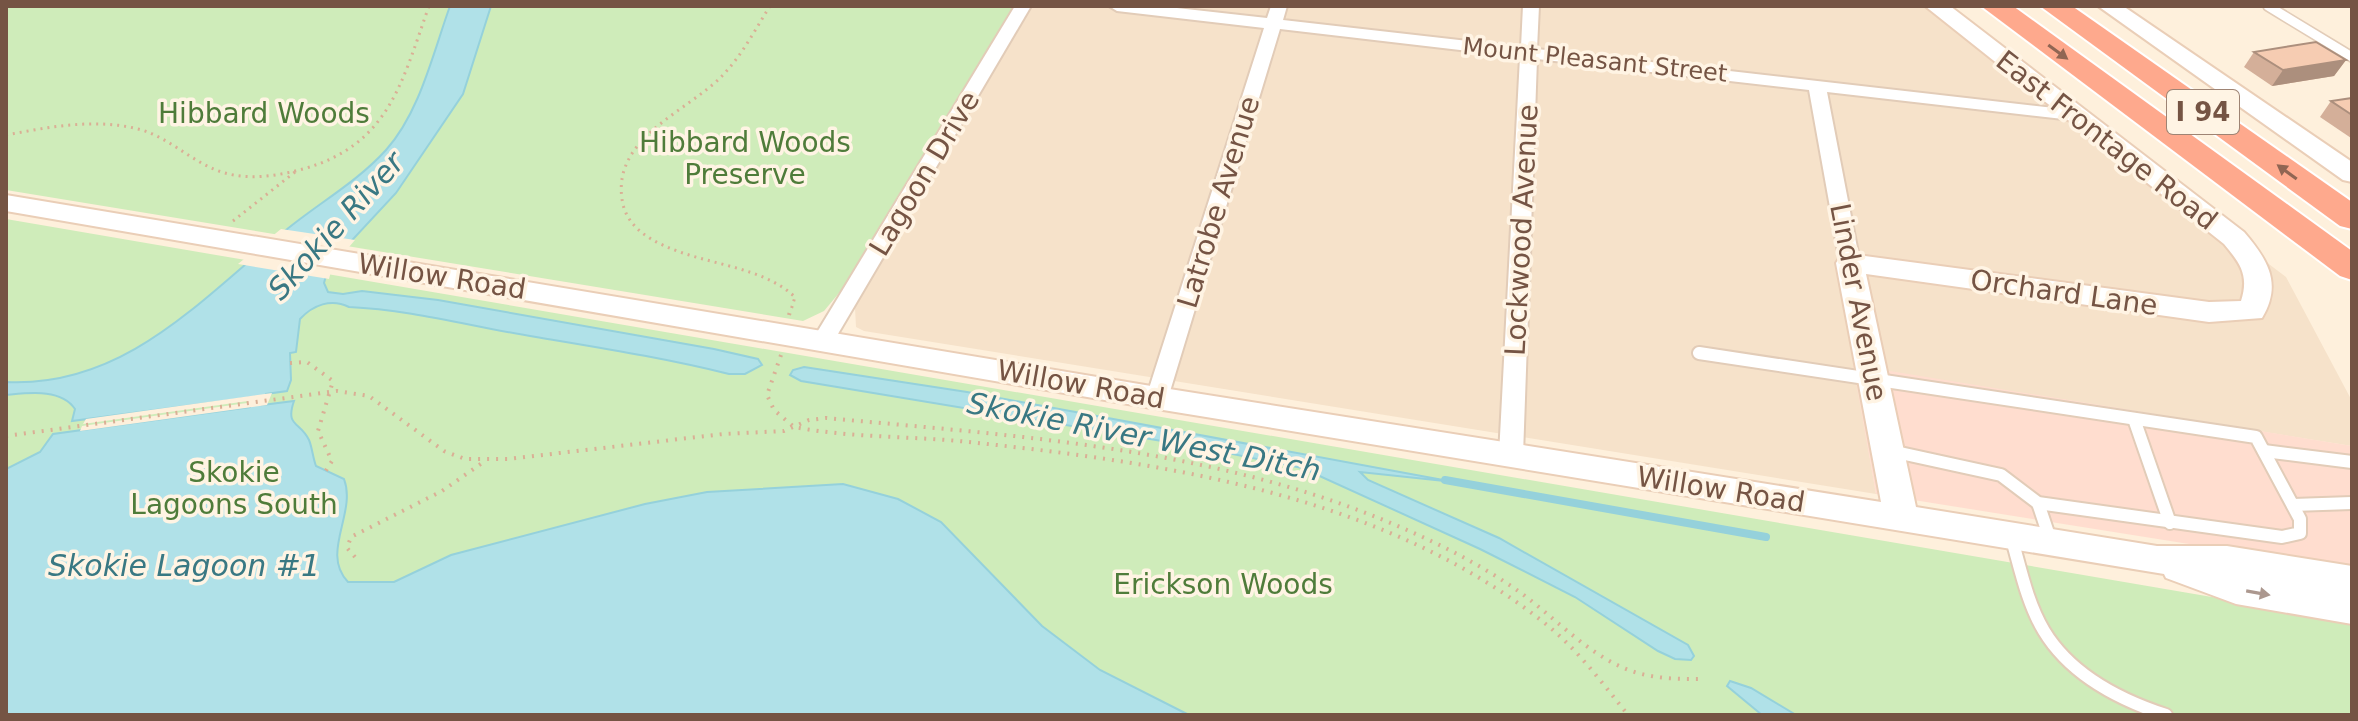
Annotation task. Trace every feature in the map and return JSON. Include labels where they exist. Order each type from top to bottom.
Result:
[{"type":"highway","name":"I 94","points":[[1995,6],[2352,268]]},
{"type":"highway","name":"I 94","points":[[2054,6],[2352,218]]},
{"type":"highway","points":[[2199,154],[2352,297]]},
{"type":"main road","name":"East Frontage Road","points":[[1936,6],[2072,115],[2234,238],[2255,263],[2262,286]]},
{"type":"main road","points":[[2109,6],[2351,173]]},
{"type":"main road","name":"Willow Road","points":[[6,203],[824,339],[1157,398],[2051,543],[2157,560],[2227,560],[2352,580]]},
{"type":"main road","name":"Orchard Lane","points":[[1850,263],[2209,312],[2252,311],[2262,286]]},
{"type":"main road","name":"Linder Avenue","points":[[1850,263],[1901,518]]},
{"type":"main road","name":"Willow Road","points":[[2157,560],[2236,589],[2352,609]]},
{"type":"street","name":"Lagoon Drive","points":[[824,339],[1023,6]]},
{"type":"street","name":"Mount Pleasant Street","points":[[1117,6],[1276,15],[1529,53],[2072,115]]},
{"type":"street","name":"Lockwood Avenue","points":[[1511,455],[1531,6]]},
{"type":"street","name":"Latrobe Avenue","points":[[1157,398],[1276,15]]},
{"type":"street","name":"Linder Avenue","points":[[1817,86],[1850,263]]},
{"type":"lane","points":[[2268,6],[2352,57]]},
{"type":"lane","points":[[1699,353],[2256,437],[2300,519],[2300,533],[2282,537],[2038,503],[2001,475],[1888,451]]},
{"type":"lane","points":[[2134,419],[2170,523]]},
{"type":"lane","points":[[2264,451],[2352,462]]},
{"type":"lane","points":[[2038,503],[2051,543]]},
{"type":"lane","points":[[2293,505],[2352,503]]},
{"type":"lane","points":[[2011,536],[2030,598],[2051,641],[2092,677],[2166,715]]},
{"type":"path","points":[[6,135],[113,125],[139,128],[164,138],[214,169],[241,176],[297,170],[337,159],[372,135],[394,100],[429,6]]},
{"type":"path","points":[[770,6],[748,43],[720,78],[638,145],[624,167],[619,186],[625,212],[645,236],[789,288],[795,297],[788,319]]},
{"type":"path","points":[[231,223],[297,170]]},
{"type":"path","points":[[781,357],[765,390],[766,401],[774,413],[794,427]]},
{"type":"path","points":[[290,363],[307,362],[333,381],[318,431],[332,461],[325,472]]},
{"type":"path","points":[[6,436],[331,391],[369,396],[444,451],[465,459],[487,460],[794,427],[1000,446],[1114,463],[1274,493],[1338,514],[1467,571],[1516,601],[1549,627],[1628,715]]},
{"type":"path","points":[[794,427],[809,420],[826,418],[967,431],[1161,459],[1248,476],[1317,495],[1386,520],[1493,575],[1532,601],[1591,652],[1617,667],[1642,676],[1668,680],[1700,679]]},
{"type":"path","points":[[355,557],[347,548],[351,537],[442,491],[487,460]]},
{"type":"shaded area","points":[[1030,6],[1928,6],[2286,277],[2352,401],[2352,446],[1854,366],[1876,494],[864,331],[856,327],[855,308]]},
{"type":"shaded area","points":[[1853,365],[2352,446],[2352,570],[1876,494]]},
{"type":"green space","name":"Hibbard Woods Preserve","points":[[6,6],[1015,6],[849,281],[824,311],[803,321],[6,190]]},
{"type":"green space","name":"Skokie Lagoons South","points":[[6,219],[2352,621],[2352,715],[6,715]]},
{"type":"water","name":"Skokie Lagoon #1","points":[[450,6],[491,6],[463,94],[396,193],[329,265],[324,283],[328,292],[343,294],[362,291],[438,300],[714,349],[758,359],[762,365],[745,374],[729,374],[420,315],[336,303],[316,307],[300,319],[296,352],[290,353],[291,380],[287,391],[266,394],[262,405],[294,401],[292,420],[309,440],[316,466],[344,479],[346,505],[337,558],[340,571],[348,582],[394,582],[451,555],[645,504],[707,492],[843,484],[898,499],[941,522],[1042,626],[1100,670],[1189,715],[6,715],[6,469],[40,452],[53,434],[250,407],[254,397],[72,421],[75,409],[69,402],[44,393],[6,395],[6,382],[49,380],[88,370],[124,355],[191,310],[286,230],[363,172],[386,150],[408,118]]},
{"type":"water","name":"Skokie River West Ditch","points":[[804,367],[967,392],[1454,482],[1360,472],[1368,480],[1499,538],[1688,645],[1694,656],[1691,660],[1675,659],[1658,651],[1575,597],[1480,549],[1302,468],[1198,447],[801,381],[790,375],[793,370]]},
{"type":"water","points":[[1730,681],[1751,688],[1796,715],[1762,715],[1727,686]]},
{"type":"pier","points":[[281,229],[355,240],[332,267],[329,279],[238,264]]},
{"type":"pier","points":[[272,393],[267,405],[80,431],[82,426],[248,401],[83,424],[86,419]]},
{"type":"building","points":[[2316,42],[2346,60],[2283,70],[2254,52]]},
{"type":"building","points":[[2352,98],[2352,115],[2331,101]]},
{"type":"waterway","points":[[1445,480],[1766,537]]},
{"type":"park label","name":"Hibbard Woods","points":[[264,113]]},
{"type":"park label","name":"Erickson Woods","points":[[1223,584]]},
{"type":"water label","name":"Skokie River","points":[[336,226]]}]
